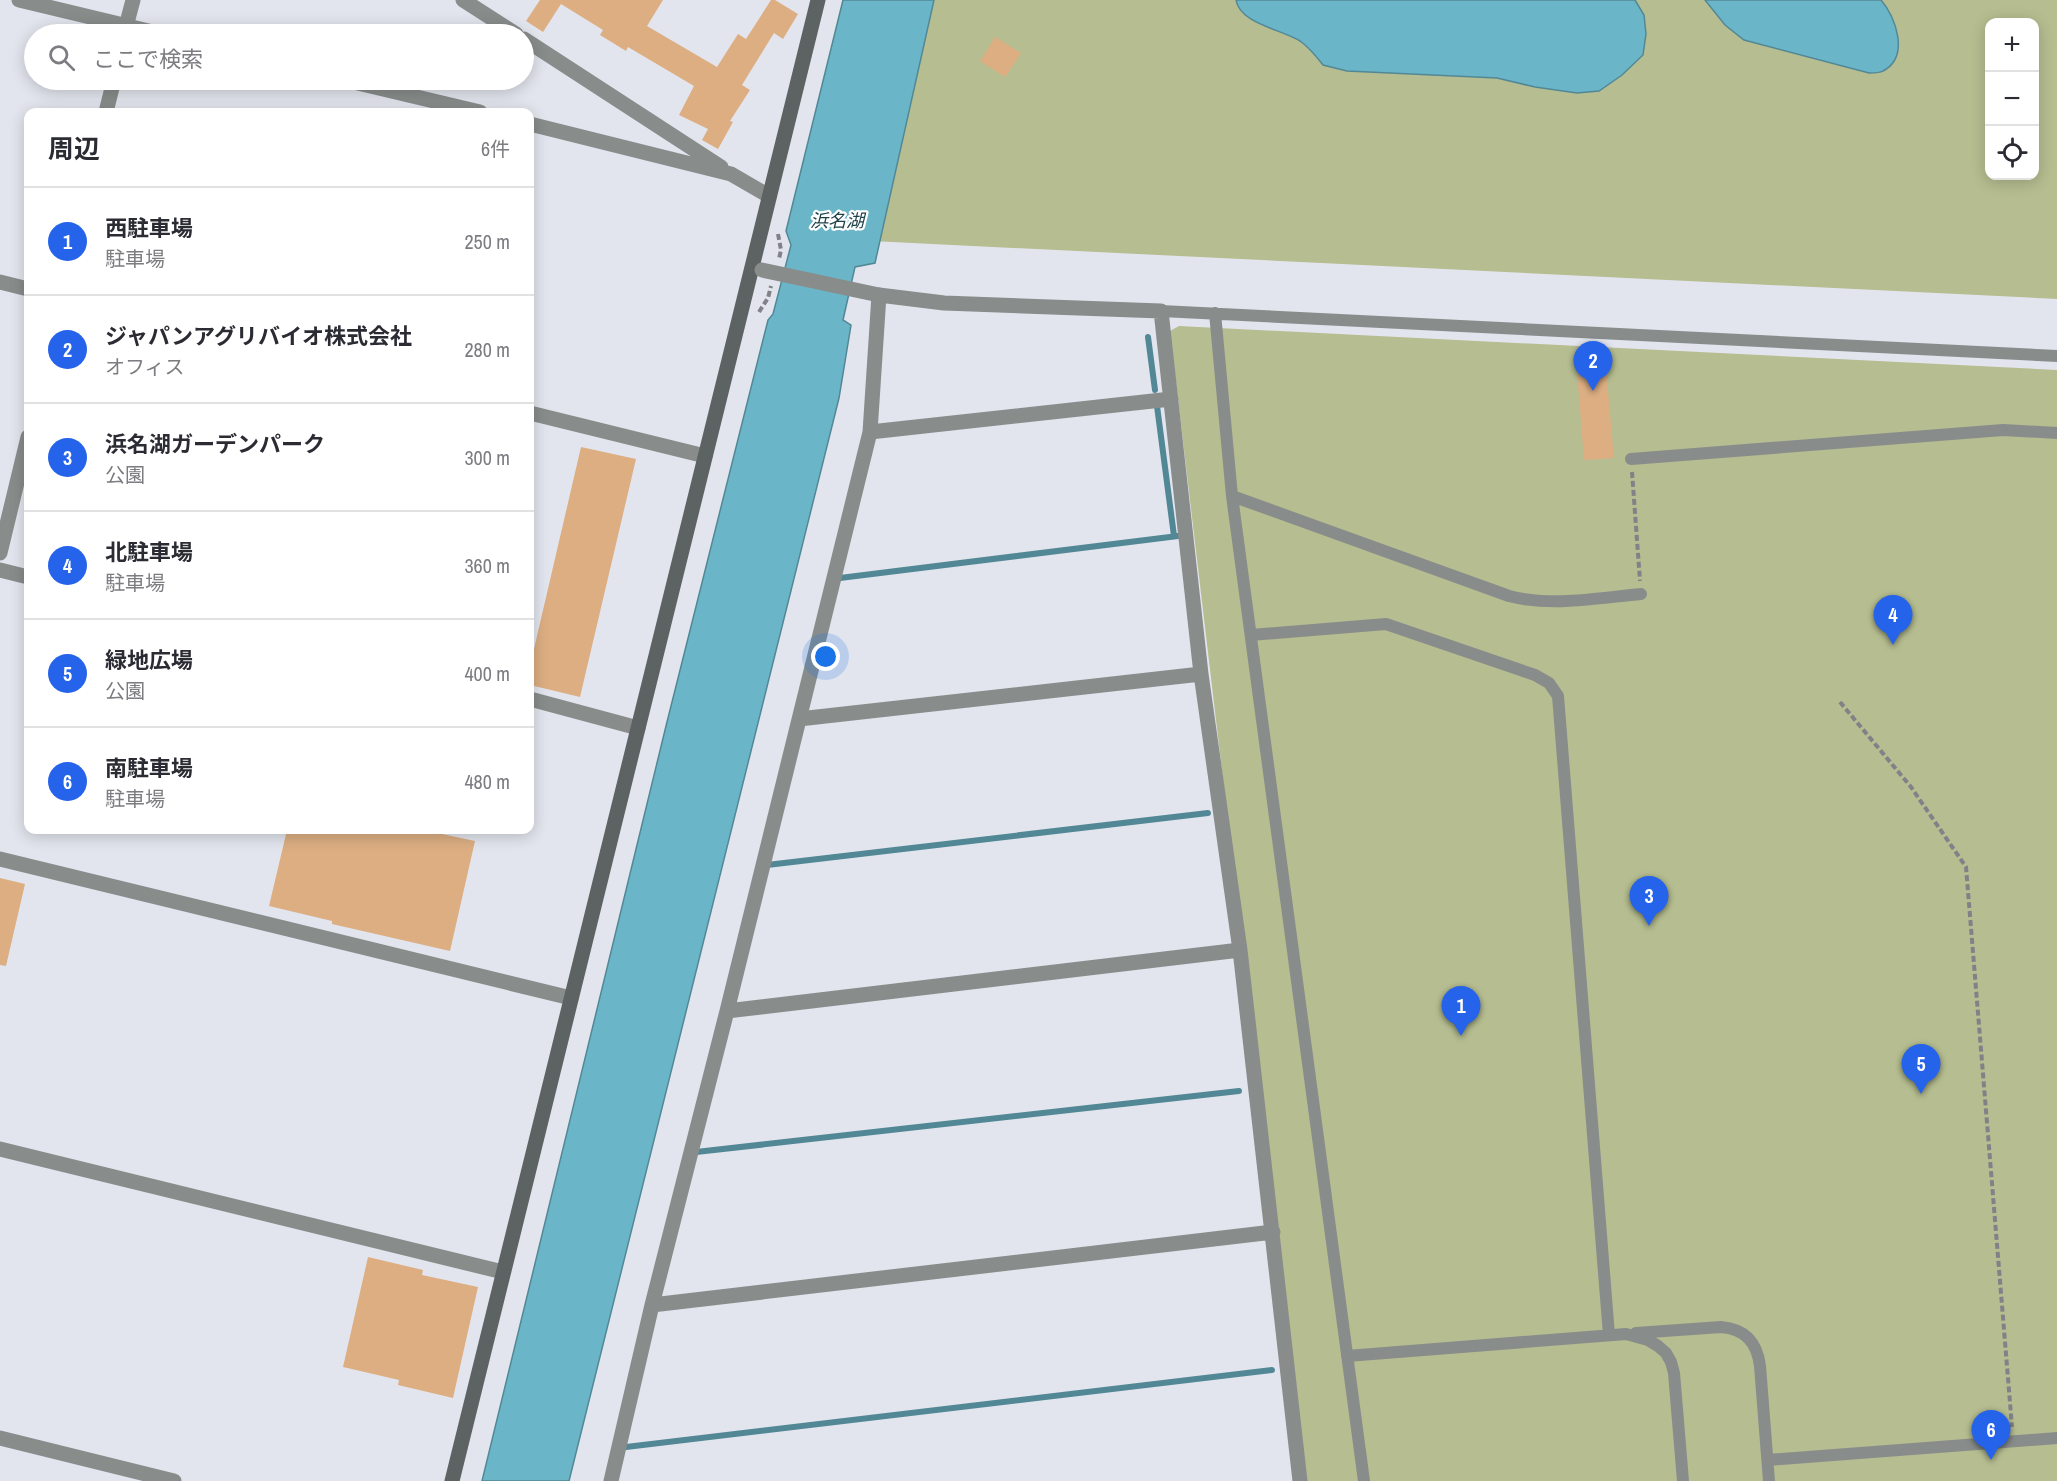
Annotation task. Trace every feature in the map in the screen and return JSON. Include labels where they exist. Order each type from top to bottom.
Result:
[{"type":"street","points":[[19,0],[104,24]]},
{"type":"street","points":[[127,24],[133,0]]},
{"type":"street","points":[[463,0],[500,24]]},
{"type":"street","points":[[452,1481],[705,456],[757,269],[769,196],[818,0]]},
{"type":"street","points":[[534,45],[769,196]]},
{"type":"street","points":[[107,108],[112,90]]},
{"type":"street","points":[[387,90],[463,108]]},
{"type":"street","points":[[534,125],[732,174]]},
{"type":"street","points":[[757,269],[879,295],[944,303],[1161,311],[1201,674],[1240,950],[1300,1481]]},
{"type":"street","points":[[0,282],[24,288]]},
{"type":"street","points":[[610,1481],[870,432],[879,295]]},
{"type":"street","points":[[870,432],[1170,399]]},
{"type":"street","points":[[534,414],[705,456]]},
{"type":"street","points":[[0,553],[24,454]]},
{"type":"street","points":[[0,570],[24,576]]},
{"type":"street","points":[[799,719],[1201,674]]},
{"type":"street","points":[[534,700],[638,728]]},
{"type":"street","points":[[0,859],[571,998]]},
{"type":"street","points":[[727,1011],[1240,950]]},
{"type":"street","points":[[0,1149],[503,1272]]},
{"type":"street","points":[[652,1305],[1273,1232]]},
{"type":"street","points":[[0,1438],[174,1481]]},
{"type":"lane","points":[[1161,311],[2057,356]]},
{"type":"lane","points":[[1215,313],[1232,496],[1364,1481]]},
{"type":"lane","points":[[1631,459],[2003,430],[2057,433]]},
{"type":"lane","points":[[1232,496],[1528,601],[1546,602],[1641,594]]},
{"type":"lane","points":[[1251,635],[1386,624],[1534,675],[1549,683],[1558,696],[1609,1335]]},
{"type":"lane","points":[[1347,1356],[1609,1335],[1733,1328],[1754,1342],[1759,1353],[1769,1481]]},
{"type":"lane","points":[[1626,1334],[1648,1340],[1658,1346],[1671,1362],[1674,1373],[1683,1481]]},
{"type":"lane","points":[[1768,1460],[2057,1438]]},
{"type":"path","points":[[1631,459],[1641,594]]},
{"type":"path","points":[[1840,702],[1911,787],[1966,867],[2013,1441]]},
{"type":"green space","points":[[905,0],[2057,0],[2057,299],[852,240]]},
{"type":"green space","points":[[1179,326],[2057,370],[2057,1481],[1306,1481],[1170,331]]},
{"type":"water","name":"浜名湖","points":[[843,0],[934,0],[875,263],[855,267],[843,320],[851,325],[839,398],[569,1481],[482,1481],[666,726],[768,320],[773,314],[791,245],[786,231]]},
{"type":"water","points":[[1236,0],[1635,0],[1644,15],[1646,34],[1643,55],[1622,75],[1599,91],[1577,93],[1535,87],[1497,78],[1347,71],[1323,65],[1300,41],[1245,15]]},
{"type":"water","points":[[1705,0],[1881,0],[1891,16],[1898,37],[1896,56],[1891,65],[1883,71],[1869,73],[1744,40],[1725,25]]},
{"type":"building","points":[[540,0],[663,0],[647,26],[717,67],[738,34],[746,39],[771,0],[775,0],[798,14],[783,39],[774,33],[742,85],[750,90],[730,121],[733,122],[718,149],[702,140],[708,129],[679,115],[694,86],[628,47],[626,51],[600,35],[603,30],[561,4],[543,32],[534,24],[526,21]]},
{"type":"building","points":[[995,37],[1021,53],[1005,77],[980,61]]},
{"type":"building","points":[[1606,369],[1614,458],[1584,460],[1577,371]]},
{"type":"building","points":[[581,447],[636,459],[580,697],[534,686],[534,649]]},
{"type":"building","points":[[286,834],[442,834],[475,841],[450,951],[332,924],[332,921],[269,906]]},
{"type":"building","points":[[0,878],[25,884],[6,966],[0,965]]},
{"type":"building","points":[[368,1257],[423,1270],[422,1275],[478,1287],[453,1398],[398,1385],[399,1380],[343,1367]]},
{"type":"waterway","points":[[1148,337],[1155,390]]},
{"type":"waterway","points":[[1157,406],[1174,536]]},
{"type":"waterway","points":[[840,578],[1178,536]]},
{"type":"waterway","points":[[767,865],[1208,813]]},
{"type":"waterway","points":[[696,1152],[1239,1091]]},
{"type":"waterway","points":[[626,1447],[1272,1370]]},
{"type":"place","name":"ジャパンアグリバイオ株式会社","points":[[1593,391]]},
{"type":"place","name":"北駐車場","points":[[1893,645]]},
{"type":"place","name":"浜名湖ガーデンパーク","points":[[1649,926]]},
{"type":"place","name":"西駐車場","points":[[1461,1036]]},
{"type":"place","name":"緑地広場","points":[[1921,1094]]},
{"type":"place","name":"南駐車場","points":[[1991,1460]]}]
